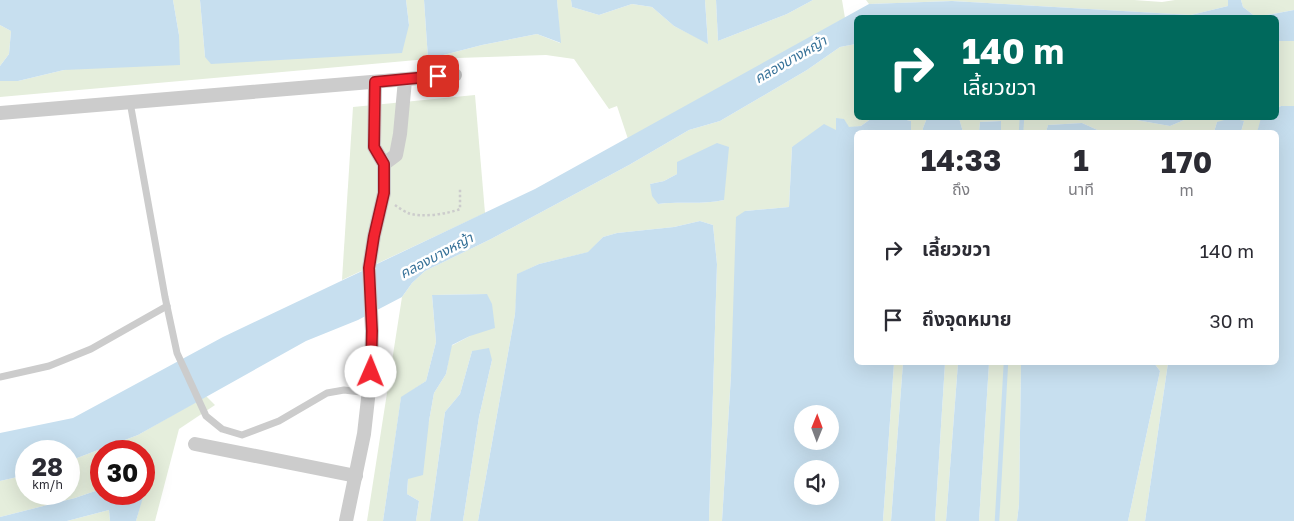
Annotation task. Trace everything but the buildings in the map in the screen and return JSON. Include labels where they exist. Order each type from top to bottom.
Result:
[{"type":"street","points":[[0,113],[455,75]]},
{"type":"street","points":[[384,164],[396,155],[405,80]]},
{"type":"street","points":[[346,521],[364,434],[371,372],[372,331],[369,268],[382,198],[384,164],[374,147],[375,82]]},
{"type":"street","points":[[195,444],[356,476]]},
{"type":"lane","points":[[130,102],[167,306],[178,355],[206,416],[222,429],[242,434],[280,421],[327,393],[344,390],[369,393]]},
{"type":"lane","points":[[0,377],[49,366],[91,348],[167,306]]},
{"type":"path","points":[[382,198],[410,214],[452,213],[460,209],[460,189]]},
{"type":"green space","points":[[173,0],[200,0],[205,57],[409,25],[406,0],[424,0],[428,59],[0,97],[0,81],[18,81],[64,70],[179,35]]},
{"type":"green space","points":[[557,0],[571,0],[572,7],[599,15],[632,4],[652,7],[674,26],[708,43],[705,0],[716,0],[718,41],[787,14],[813,0],[842,0],[845,18],[628,139],[617,106],[609,109],[574,59],[546,55],[428,59],[482,45],[537,34],[560,43]]},
{"type":"green space","points":[[866,0],[1134,0],[1162,2],[1175,0],[1228,0],[1228,6],[1191,15],[952,1],[869,4]]},
{"type":"green space","points":[[1241,0],[1294,0],[1294,10],[1267,15],[1253,15],[1243,7]]},
{"type":"green space","points":[[0,25],[11,31],[9,54],[0,66]]},
{"type":"green space","points":[[1279,41],[1294,41],[1294,106],[1279,107]]},
{"type":"green space","points":[[854,44],[854,120],[869,120],[861,126],[836,130],[792,147],[789,207],[745,211],[731,375],[722,521],[709,521],[717,264],[713,225],[700,221],[674,227],[617,233],[603,237],[589,252],[539,264],[518,274],[515,314],[478,521],[463,521],[479,417],[492,360],[472,351],[460,394],[445,412],[430,521],[416,521],[419,501],[407,494],[408,479],[429,421],[434,393],[446,374],[451,346],[470,336],[486,294],[432,295],[436,342],[426,381],[401,398],[383,521],[367,521],[402,297],[412,283],[425,271],[491,239],[629,165],[689,130],[720,121],[807,70],[840,47]],"holes":[[[677,174],[724,189],[724,200],[658,204],[650,184],[664,181]]]},
{"type":"green space","points":[[475,95],[485,213],[342,280],[353,107]]},
{"type":"green space","points":[[907,120],[926,120],[923,130],[911,130],[911,121]]},
{"type":"green space","points":[[960,120],[1136,120],[1170,126],[1184,120],[1261,120],[1258,130],[1242,130],[1244,121],[1217,122],[1215,130],[1098,130],[1082,123],[1048,125],[1047,130],[1001,130],[1000,121],[980,122],[979,130],[962,130]]},
{"type":"green space","points":[[894,365],[903,365],[891,521],[883,521]]},
{"type":"green space","points":[[945,365],[958,365],[946,521],[935,521]]},
{"type":"green space","points":[[989,365],[1021,365],[1019,504],[1017,521],[979,521]]},
{"type":"green space","points":[[1156,365],[1168,365],[1145,521],[1128,521],[1160,371]]},
{"type":"green space","points":[[206,396],[215,405],[179,429],[155,521],[136,521],[140,505],[155,505],[155,440],[125,440],[138,435]]},
{"type":"green space","points":[[90,453],[90,493],[80,496],[80,457]]},
{"type":"green space","points":[[15,478],[15,505],[47,505],[0,517],[0,481]]},
{"type":"green space","points":[[109,510],[110,521],[67,521]]},
{"type":"water","points":[[0,0],[173,0],[179,35],[180,65],[64,70],[18,81],[0,81],[0,66],[9,54],[11,31],[0,25]]},
{"type":"water","points":[[200,0],[406,0],[409,25],[402,53],[211,64],[205,57]]},
{"type":"water","points":[[424,0],[557,0],[561,43],[537,34],[482,45],[428,59]]},
{"type":"water","points":[[571,0],[705,0],[708,44],[674,26],[652,7],[632,4],[599,15],[572,7]]},
{"type":"water","points":[[716,0],[813,0],[787,14],[718,41]]},
{"type":"water","points":[[1228,0],[1241,0],[1243,7],[1253,15],[1191,15],[1228,6]]},
{"type":"water","name":"คลองบางหญ้า","points":[[952,1],[1191,15],[854,15],[854,44],[840,47],[807,70],[720,121],[689,130],[629,165],[491,239],[425,271],[412,283],[402,297],[358,320],[306,341],[138,435],[125,440],[90,440],[90,453],[80,457],[80,440],[15,440],[15,478],[0,481],[0,433],[73,418],[223,337],[535,189],[869,4]]},
{"type":"water","points":[[1294,10],[1294,41],[1279,41],[1279,15],[1267,15]]},
{"type":"water","points":[[1294,106],[1294,521],[1145,521],[1168,365],[1279,365],[1279,130],[1258,130],[1260,120],[1279,120],[1279,107]]},
{"type":"water","points":[[836,118],[844,119],[849,127],[861,126],[869,120],[911,121],[911,130],[854,130],[854,365],[894,365],[883,521],[722,521],[731,375],[736,217],[745,211],[789,207],[792,147],[824,124],[836,130]]},
{"type":"water","points":[[926,120],[960,120],[962,130],[923,130]]},
{"type":"water","points":[[1136,120],[1184,120],[1170,126]]},
{"type":"water","points":[[1224,120],[1244,121],[1242,130],[1215,130],[1217,122]]},
{"type":"water","points":[[1001,121],[1001,130],[979,130],[980,122]]},
{"type":"water","points":[[1082,123],[1098,130],[1047,130],[1048,125]]},
{"type":"water","points":[[717,143],[729,147],[724,200],[658,204],[652,196],[650,184],[664,181],[677,174],[677,162]]},
{"type":"water","points":[[700,221],[713,225],[717,264],[709,521],[478,521],[515,314],[517,274],[539,264],[588,252],[603,237],[617,233],[674,227]]},
{"type":"water","points":[[487,294],[492,304],[495,328],[470,336],[452,345],[446,374],[434,393],[423,475],[408,479],[407,494],[419,501],[416,521],[383,521],[401,397],[426,381],[436,342],[432,295]]},
{"type":"water","points":[[489,348],[492,360],[479,417],[463,521],[430,521],[445,412],[460,394],[472,351]]},
{"type":"water","points":[[903,365],[945,365],[935,521],[891,521]]},
{"type":"water","points":[[958,365],[989,365],[979,521],[946,521]]},
{"type":"water","points":[[1021,365],[1156,365],[1160,371],[1128,521],[1017,521],[1019,504]]},
{"type":"water","points":[[90,493],[90,505],[141,505],[136,521],[110,521],[109,510],[67,521],[0,521],[0,517],[47,505],[80,505],[80,496]]},
{"type":"waterway","points":[[1021,130],[1022,120]]},
{"type":"waterway","points":[[997,521],[1006,365]]},
{"type":"route","points":[[371,372],[372,331],[369,268],[384,193],[384,164],[374,147],[375,82],[438,76]]}]
